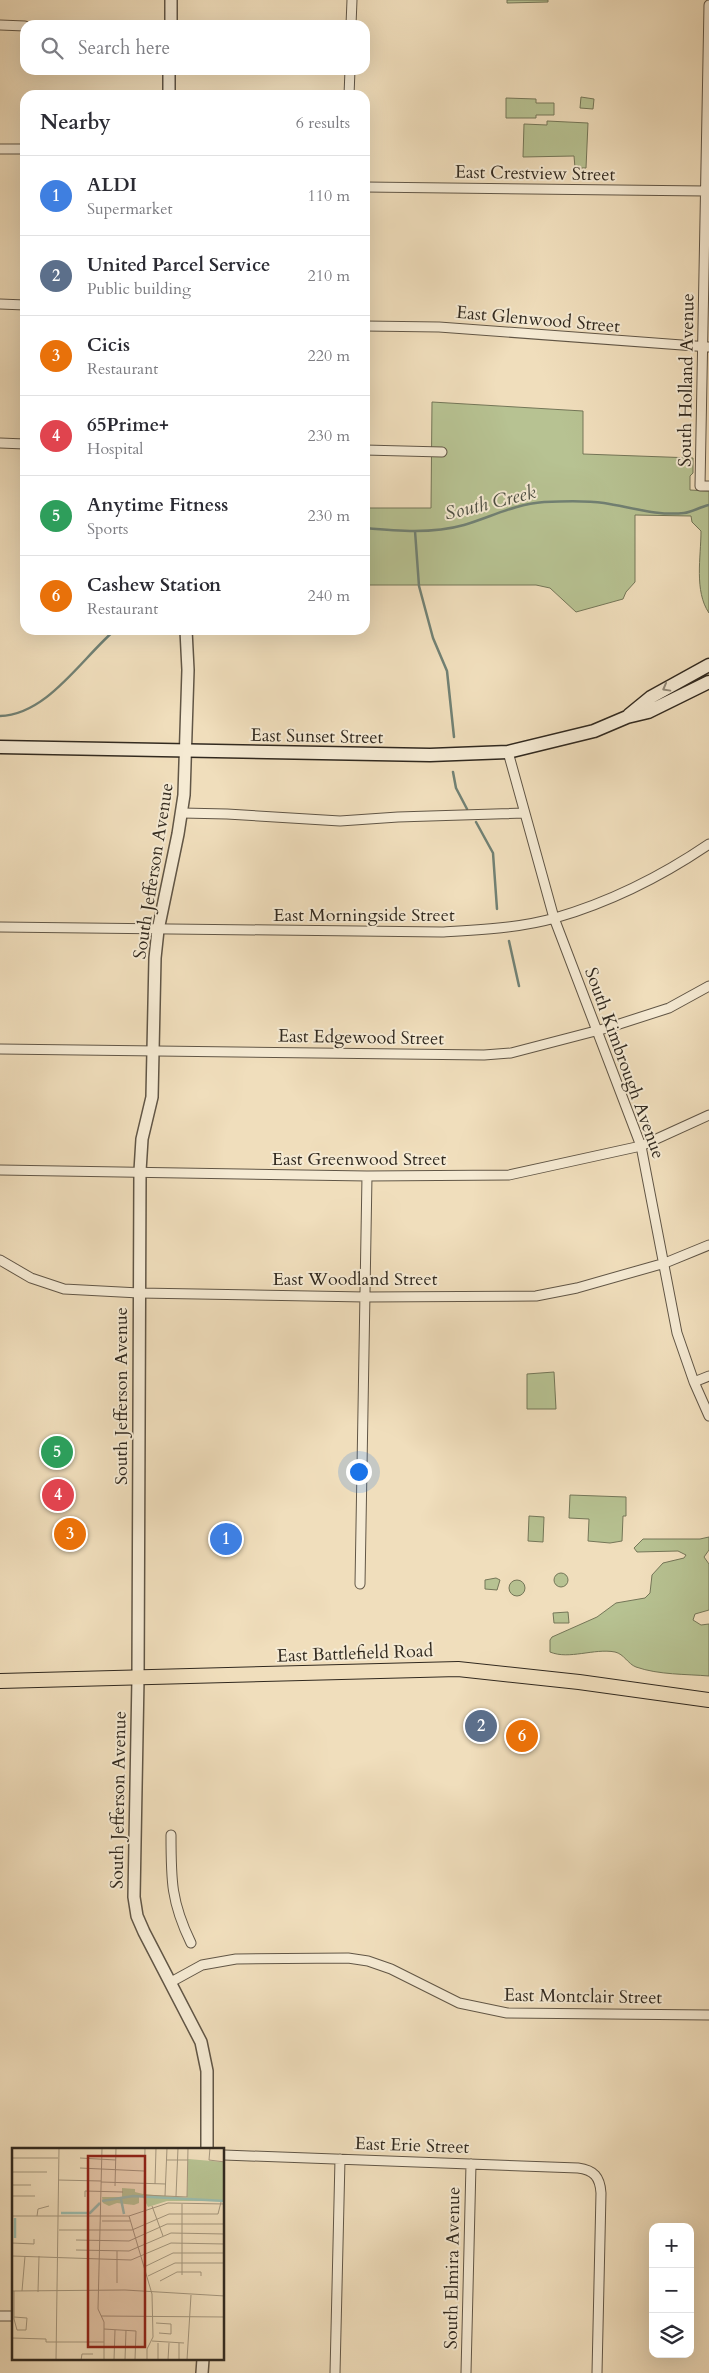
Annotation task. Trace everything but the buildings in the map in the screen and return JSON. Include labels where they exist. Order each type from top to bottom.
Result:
[{"type":"main road","name":"East Sunset Street","points":[[0,747],[430,755],[508,752],[594,732],[627,716],[651,697],[709,665]]},
{"type":"main road","name":"East Sunset Street","points":[[627,716],[648,712],[709,682]]},
{"type":"main road","name":"East Battlefield Road","points":[[0,1681],[458,1669],[579,1682],[709,1700]]},
{"type":"street","points":[[171,0],[171,20]]},
{"type":"street","points":[[351,20],[352,0]]},
{"type":"street","name":"South Holland Avenue","points":[[704,486],[706,346],[705,191],[709,5]]},
{"type":"street","points":[[0,25],[20,26]]},
{"type":"street","points":[[168,90],[169,75]]},
{"type":"street","points":[[349,90],[350,75]]},
{"type":"street","points":[[0,148],[20,149]]},
{"type":"street","name":"East Crestview Street","points":[[370,187],[705,191]]},
{"type":"street","points":[[0,304],[20,305]]},
{"type":"street","name":"East Glenwood Street","points":[[370,326],[439,327],[706,346]]},
{"type":"street","points":[[0,443],[20,444]]},
{"type":"street","points":[[370,450],[442,452]]},
{"type":"street","name":"South Jefferson Avenue","points":[[186,635],[188,670],[187,750],[182,813],[158,930],[155,958],[152,1097],[142,1139],[140,1171],[138,1678],[134,1897],[137,1916],[201,2042],[206,2058],[207,2148]]},
{"type":"street","name":"South Kimbrough Avenue","points":[[508,752],[554,918],[641,1146],[677,1333],[694,1382],[709,1416]]},
{"type":"street","points":[[182,813],[340,821],[525,813]]},
{"type":"street","name":"East Morningside Street","points":[[0,927],[442,932],[481,930],[554,918],[635,887],[674,868],[709,844]]},
{"type":"street","name":"East Edgewood Street","points":[[0,1049],[484,1055],[511,1053],[598,1030],[668,1008],[709,986]]},
{"type":"street","name":"East Greenwood Street","points":[[0,1170],[367,1176],[509,1175],[641,1146],[709,1115]]},
{"type":"street","points":[[360,1584],[367,1176]]},
{"type":"street","name":"East Woodland Street","points":[[0,1260],[31,1278],[64,1289],[139,1293],[365,1297],[536,1296],[577,1288],[665,1263],[709,1245]]},
{"type":"street","points":[[694,1382],[709,1376]]},
{"type":"street","points":[[171,1835],[173,1897],[178,1917],[191,1943]]},
{"type":"street","name":"East Montclair Street","points":[[171,1982],[202,1965],[236,1959],[348,1958],[368,1961],[391,1969],[459,2003],[507,2013],[709,2014]]},
{"type":"street","name":"East Erie Street","points":[[225,2155],[588,2169],[597,2175],[601,2193],[598,2373]]},
{"type":"street","points":[[335,2373],[340,2159]]},
{"type":"street","name":"South Elmira Avenue","points":[[466,2373],[471,2164]]},
{"type":"street","points":[[202,2373],[203,2360]]},
{"type":"green space","points":[[507,0],[548,0],[548,2],[507,3]]},
{"type":"green space","points":[[581,97],[594,99],[593,109],[580,108]]},
{"type":"green space","points":[[506,98],[536,99],[536,103],[554,103],[554,115],[536,115],[536,118],[506,118]]},
{"type":"green space","points":[[547,121],[588,123],[586,168],[575,168],[574,156],[523,157],[524,124],[547,125]]},
{"type":"green space","points":[[432,402],[583,411],[583,454],[693,458],[690,490],[709,491],[709,613],[701,595],[701,531],[692,522],[691,516],[635,515],[635,582],[626,592],[623,599],[576,612],[550,588],[536,585],[370,585],[370,508],[431,508]]},
{"type":"green space","points":[[554,1372],[556,1409],[527,1409],[527,1374]]},
{"type":"green space","points":[[570,1495],[626,1497],[626,1516],[623,1516],[622,1541],[610,1543],[588,1541],[589,1519],[569,1518]]},
{"type":"green space","points":[[529,1516],[544,1517],[543,1542],[528,1541]]},
{"type":"green space","points":[[709,1537],[709,1550],[704,1557],[709,1564],[709,1610],[695,1614],[693,1620],[701,1625],[709,1624],[709,1676],[645,1670],[633,1666],[615,1652],[599,1651],[565,1655],[550,1652],[550,1640],[552,1637],[597,1617],[616,1603],[645,1598],[650,1593],[652,1575],[663,1563],[684,1558],[686,1555],[678,1551],[637,1552],[634,1548],[643,1539],[700,1539]]},
{"type":"green space","points":[[561,1573],[566,1575],[568,1580],[566,1585],[561,1587],[556,1585],[554,1580],[556,1575]]},
{"type":"green space","points":[[496,1578],[500,1580],[497,1590],[485,1589],[485,1580]]},
{"type":"green space","points":[[517,1580],[525,1588],[517,1596],[509,1588]]},
{"type":"green space","points":[[568,1612],[569,1623],[554,1623],[553,1613]]},
{"type":"waterway","name":"South Creek","points":[[370,528],[402,531],[440,530],[464,525],[523,505],[544,502],[596,502],[674,514],[709,505]]},
{"type":"waterway","points":[[415,531],[419,586],[433,638],[447,671],[454,737]]},
{"type":"waterway","name":"South Creek","points":[[0,716],[17,713],[33,706],[48,696],[110,635]]},
{"type":"waterway","points":[[453,772],[456,788],[467,809]]},
{"type":"waterway","points":[[476,822],[493,853],[497,909]]},
{"type":"waterway","points":[[509,941],[519,986]]},
{"type":"place","name":"Anytime Fitness","points":[[57,1452]]},
{"type":"place","name":"65Prime+","points":[[58,1495]]},
{"type":"place","name":"Cicis","points":[[70,1534]]},
{"type":"place","name":"ALDI","points":[[226,1539]]},
{"type":"place","name":"United Parcel Service","points":[[481,1726]]},
{"type":"place","name":"Cashew Station","points":[[522,1736]]}]
